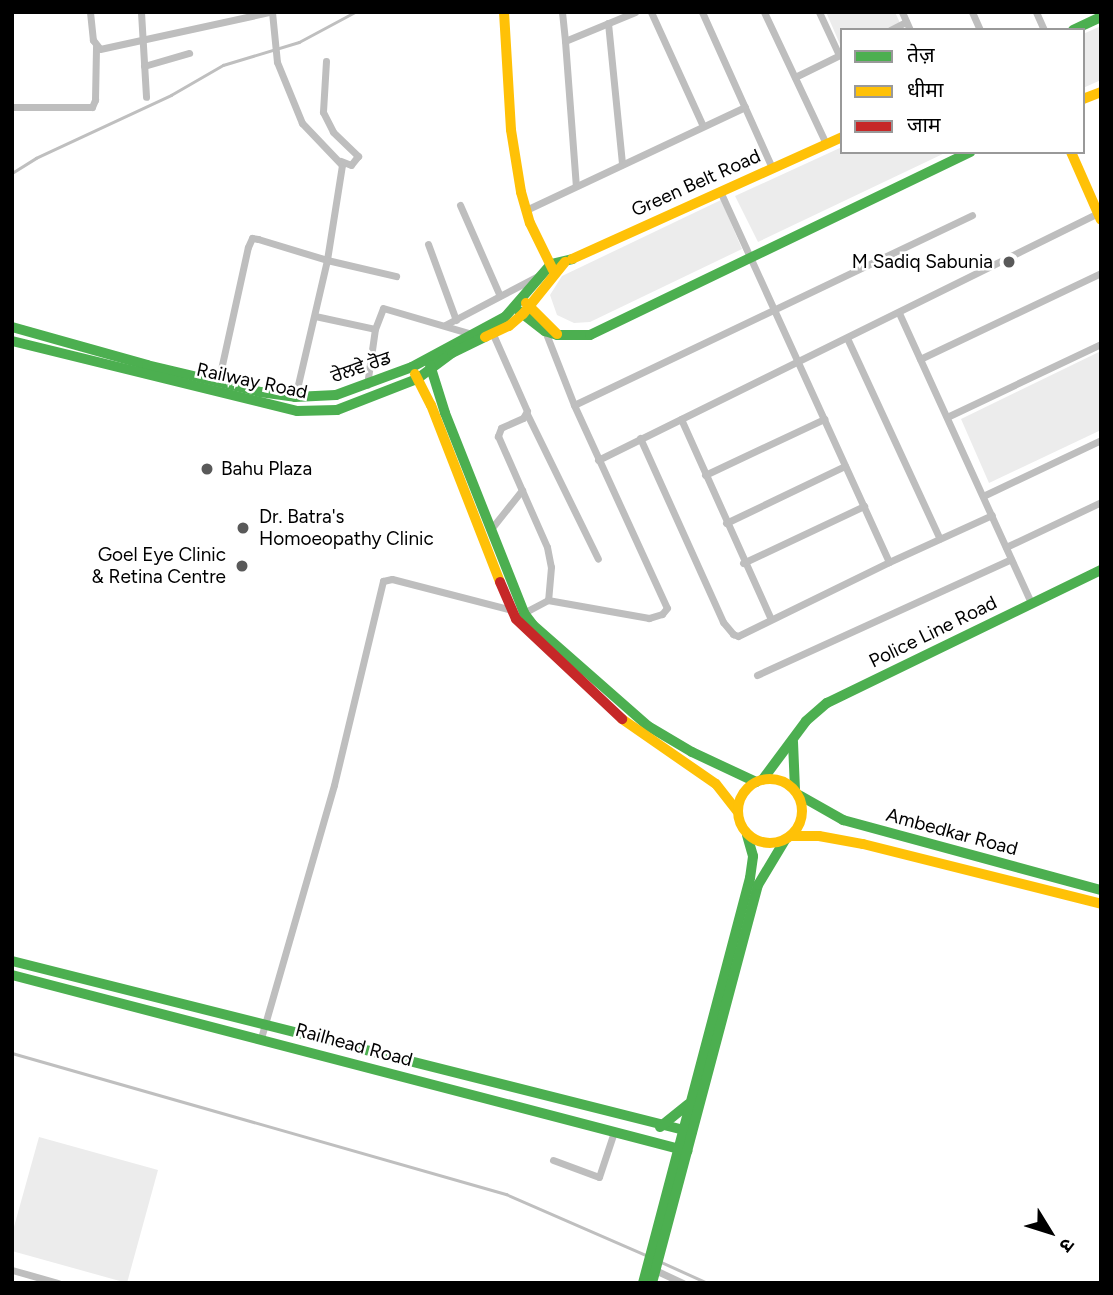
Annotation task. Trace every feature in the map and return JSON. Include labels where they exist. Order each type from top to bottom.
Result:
[{"type":"main road","points":[[504,12],[511,130],[526,210],[553,268],[538,276],[522,307]]},
{"type":"main road","points":[[1077,28],[1101,17]]},
{"type":"main road","name":"Green Belt Road","points":[[565,262],[840,137]]},
{"type":"main road","points":[[522,307],[545,331],[557,335],[590,335],[966,154]]},
{"type":"main road","points":[[1072,154],[1099,217]]},
{"type":"main road","name":"Railway Road","points":[[12,341],[296,411],[337,410],[417,379],[432,370],[452,353],[491,330],[522,307],[553,268],[565,262]]},
{"type":"main road","points":[[522,307],[557,335]]},
{"type":"main road","name":"ਰੇਲਵੇ ਰੋਡ","points":[[12,327],[218,383],[295,397],[321,398],[367,385],[412,367],[472,334],[491,330]]},
{"type":"main road","points":[[427,359],[445,413],[524,613],[546,639],[649,726],[692,752],[760,780]]},
{"type":"main road","points":[[412,367],[512,610],[539,644],[646,738],[716,783],[737,811]]},
{"type":"main road","name":"Police Line Road","points":[[760,780],[793,742],[806,721],[827,703],[1101,570]]},
{"type":"main road","points":[[656,1248],[758,885],[799,825],[803,812],[797,792],[793,742]]},
{"type":"main road","points":[[687,1131],[688,1104],[750,878],[752,856],[747,835],[740,826],[737,811],[740,798],[748,786],[760,780],[778,779],[797,792]]},
{"type":"main road","name":"Ambedkar Road","points":[[797,792],[854,823],[1101,890]]},
{"type":"main road","points":[[747,835],[767,844],[788,838],[819,836],[863,844],[1101,904]]},
{"type":"main road","name":"Railhead Road","points":[[12,961],[660,1127],[687,1131]]},
{"type":"main road","name":"Railhead Road","points":[[12,975],[682,1150]]},
{"type":"main road","points":[[140,1009],[145,993]]},
{"type":"main road","points":[[660,1127],[688,1104]]},
{"type":"main road","points":[[658,1144],[674,1166]]},
{"type":"main road","points":[[652,1283],[656,1248],[674,1166],[682,1150]]},
{"type":"main road","points":[[643,1283],[654,1266]]},
{"type":"street","points":[[12,107],[92,107],[95,100],[96,46],[90,12]]},
{"type":"street","points":[[141,12],[146,97]]},
{"type":"street","points":[[96,46],[104,48],[271,12],[274,50],[302,122],[341,161],[349,165],[355,161],[356,154],[333,132],[323,112],[327,61]]},
{"type":"street","points":[[562,12],[576,186]]},
{"type":"street","points":[[565,41],[635,12]]},
{"type":"street","points":[[651,12],[703,126]]},
{"type":"street","points":[[702,12],[772,168]]},
{"type":"street","points":[[764,12],[826,144]]},
{"type":"street","points":[[820,12],[840,53]]},
{"type":"street","points":[[902,12],[909,28]]},
{"type":"street","points":[[972,12],[979,28]]},
{"type":"street","points":[[1036,12],[1043,28]]},
{"type":"street","points":[[894,28],[906,22]]},
{"type":"street","points":[[608,23],[622,164]]},
{"type":"street","points":[[144,66],[189,53]]},
{"type":"street","points":[[795,77],[840,55]]},
{"type":"street","points":[[526,210],[745,107]]},
{"type":"street","points":[[295,397],[327,260],[342,176],[341,161]]},
{"type":"street","points":[[720,192],[889,562]]},
{"type":"street","points":[[460,205],[500,296]]},
{"type":"street","points":[[574,405],[972,215]]},
{"type":"street","points":[[598,460],[1099,217]]},
{"type":"street","points":[[218,383],[239,284],[252,239],[396,276]]},
{"type":"street","points":[[428,244],[456,320]]},
{"type":"street","points":[[920,359],[1101,273]]},
{"type":"street","points":[[445,325],[538,276]]},
{"type":"street","points":[[367,385],[375,329],[381,312],[386,307],[472,334]]},
{"type":"street","points":[[899,313],[1031,603]]},
{"type":"street","points":[[315,316],[375,329]]},
{"type":"street","points":[[491,330],[527,414],[598,559]]},
{"type":"street","points":[[524,613],[548,600],[649,618],[666,610],[666,603],[574,405],[545,331]]},
{"type":"street","points":[[847,338],[940,539]]},
{"type":"street","points":[[947,417],[1101,344]]},
{"type":"street","points":[[527,414],[500,428],[498,433],[547,547],[551,567],[548,600]]},
{"type":"street","points":[[681,419],[743,563],[771,620]]},
{"type":"street","points":[[705,475],[824,419]]},
{"type":"street","points":[[639,438],[727,629],[738,636],[992,515]]},
{"type":"street","points":[[983,496],[1101,440]]},
{"type":"street","points":[[726,523],[845,466]]},
{"type":"street","points":[[491,529],[522,490]]},
{"type":"street","points":[[1006,547],[1101,502]]},
{"type":"street","points":[[743,563],[864,506]]},
{"type":"street","points":[[757,675],[1011,559]]},
{"type":"street","points":[[261,1038],[334,785],[383,581],[392,579],[512,610]]},
{"type":"street","points":[[553,1160],[599,1177],[614,1132]]},
{"type":"street","points":[[654,1266],[682,1283]]},
{"type":"street","points":[[12,1270],[58,1283]]},
{"type":"shaded area","points":[[826,12],[895,12],[900,23],[889,28],[840,28],[840,44]]},
{"type":"shaded area","points":[[1101,26],[1101,80],[1085,87],[1085,33]]},
{"type":"shaded area","points":[[840,148],[840,154],[943,154],[758,242],[735,196]]},
{"type":"shaded area","points":[[721,200],[742,249],[590,322],[574,323],[557,315],[550,295],[562,276]]},
{"type":"shaded area","points":[[1101,351],[1101,430],[989,483],[961,419]]},
{"type":"shaded area","points":[[39,1137],[158,1170],[127,1283],[12,1251],[12,1234]]},
{"type":"waterway","points":[[12,173],[36,158],[171,95],[223,65],[299,42],[355,12]]},
{"type":"waterway","points":[[12,1053],[506,1194],[648,1256]]},
{"type":"waterway","points":[[661,1262],[708,1283]]},
{"type":"traffic: fast","points":[[1077,28],[1101,17]]},
{"type":"traffic: fast","points":[[519,311],[545,331],[557,335],[590,335],[966,154]]},
{"type":"traffic: fast","points":[[12,327],[147,365],[260,392],[295,397],[336,395],[412,367],[505,317],[551,264],[572,259]]},
{"type":"traffic: fast","points":[[12,341],[297,411],[337,410],[417,379],[452,353],[485,337]]},
{"type":"traffic: fast","points":[[430,365],[445,413],[524,613],[533,625],[648,726],[692,752],[756,782]]},
{"type":"traffic: fast","points":[[763,779],[806,721],[827,703],[1101,570]]},
{"type":"traffic: fast","points":[[793,742],[795,790]]},
{"type":"traffic: fast","points":[[799,795],[843,820],[1101,890]]},
{"type":"traffic: fast","points":[[643,1283],[750,878],[753,856],[747,835]]},
{"type":"traffic: fast","points":[[652,1283],[758,885],[785,840]]},
{"type":"traffic: fast","points":[[12,961],[692,1132]]},
{"type":"traffic: fast","points":[[12,975],[687,1151]]},
{"type":"traffic: fast","points":[[660,1127],[688,1104]]},
{"type":"traffic: slow","points":[[504,12],[511,130],[521,192],[530,223],[553,270]]},
{"type":"traffic: slow","points":[[1085,98],[1101,92]]},
{"type":"traffic: slow","points":[[572,259],[840,138]]},
{"type":"traffic: slow","points":[[1072,154],[1101,220]]},
{"type":"traffic: slow","points":[[485,337],[509,326],[523,314],[565,262]]},
{"type":"traffic: slow","points":[[526,303],[557,334]]},
{"type":"traffic: slow","points":[[415,374],[431,405],[500,582]]},
{"type":"traffic: slow","points":[[622,719],[716,784],[737,811]]},
{"type":"traffic: slow","points":[[764,779],[776,779],[793,788],[800,799],[802,811],[800,823],[793,834],[776,843],[764,843],[752,838],[743,829],[738,817],[738,805],[743,793],[752,784],[764,779]]},
{"type":"traffic: slow","points":[[791,836],[819,836],[863,844],[1101,904]]},
{"type":"traffic: jam","points":[[500,582],[516,619],[622,719]]},
{"type":"place","name":"M Sadiq Sabunia","points":[[1009,262]]},
{"type":"place","name":"Bahu Plaza","points":[[207,469]]},
{"type":"place","name":"Dr. Batra's Homoeopathy Clinic","points":[[243,528]]},
{"type":"place","name":"Goel Eye Clinic & Retina Centre","points":[[242,566]]}]
